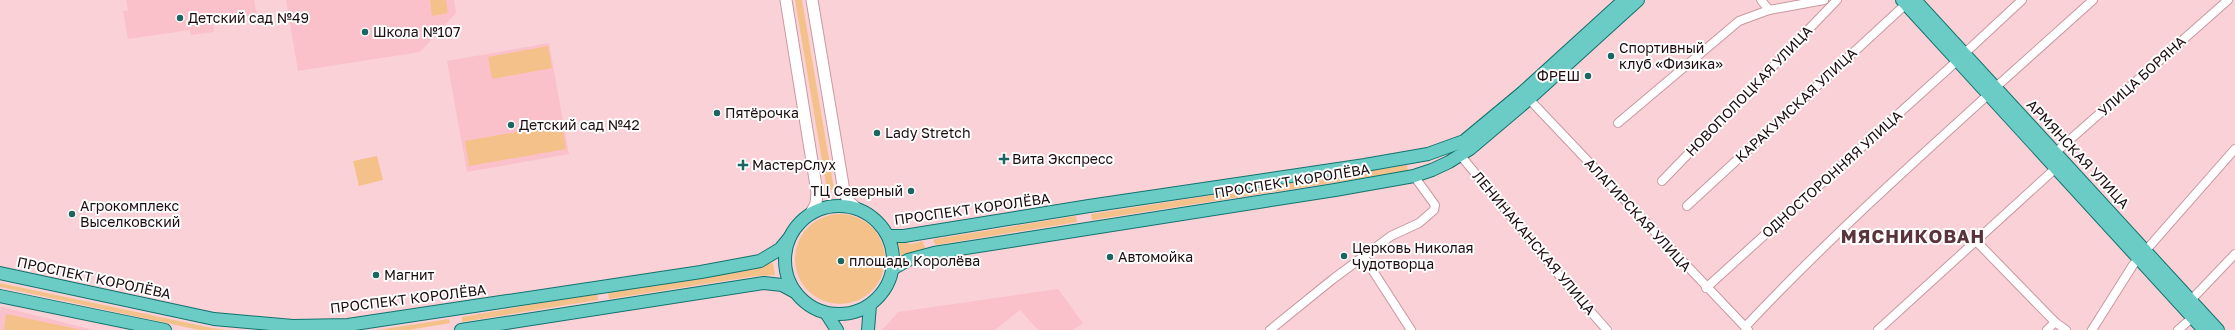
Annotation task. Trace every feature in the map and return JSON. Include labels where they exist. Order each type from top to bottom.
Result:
[{"type":"main road","points":[[786,0],[817,192],[816,204],[811,213]]},
{"type":"main road","points":[[462,308],[457,314],[456,321],[460,328],[464,330],[764,283],[782,285],[794,292],[801,300],[816,310],[826,313],[850,314],[870,305],[883,293],[890,280],[894,268],[893,250],[888,236],[877,221],[856,208],[848,201],[844,191],[812,0]]},
{"type":"main road","name":"ПРОСПЕКТ КОРОЛЁВА","points":[[888,236],[904,236],[1089,206],[1408,158],[1454,145],[1472,135],[1523,92],[1624,0]]},
{"type":"main road","name":"ПРОСПЕКТ КОРОЛЁВА","points":[[894,268],[908,260],[934,253],[1414,176],[1461,156],[1529,99],[1638,0]]},
{"type":"main road","name":"АРМЯНСКАЯ УЛИЦА","points":[[1908,1],[1992,90],[2056,167],[2143,255],[2191,300],[2218,330]]},
{"type":"main road","name":"АРМЯНСКАЯ УЛИЦА","points":[[1992,90],[2056,152],[2204,330]]},
{"type":"main road","points":[[1408,158],[1414,165],[1414,176]]},
{"type":"main road","points":[[794,292],[785,269],[785,256],[790,237],[801,221],[811,213],[827,207],[842,206],[856,208]]},
{"type":"main road","points":[[1089,206],[1085,214],[1085,220],[1093,228]]},
{"type":"main road","name":"ПРОСПЕКТ КОРОЛЁВА","points":[[0,273],[214,319],[254,324],[348,325],[596,288],[760,260],[780,249],[790,237]]},
{"type":"main road","points":[[596,288],[604,293],[605,299],[600,309]]},
{"type":"main road","points":[[0,296],[165,330]]},
{"type":"main road","points":[[868,330],[870,305]]},
{"type":"main road","points":[[826,313],[838,330]]},
{"type":"street","points":[[1761,0],[1769,10]]},
{"type":"street","name":"НОВОПОЛОЦКАЯ УЛИЦА","points":[[1618,123],[1739,21],[1769,10],[1824,0]]},
{"type":"street","name":"НОВОПОЛОЦКАЯ УЛИЦА","points":[[1662,181],[1837,0]]},
{"type":"street","name":"ОДНОСТОРОННЯЯ УЛИЦА","points":[[1706,288],[2022,0]]},
{"type":"street","points":[[1746,329],[1793,276],[1836,234],[1992,90],[2093,0]]},
{"type":"street","name":"УЛИЦА БОРЯНА","points":[[2056,152],[2228,0]]},
{"type":"street","name":"КАРАКУМСКАЯ УЛИЦА","points":[[1687,206],[1908,1]]},
{"type":"street","name":"АЛАГИРСКАЯ УЛИЦА","points":[[1529,99],[1746,329]]},
{"type":"street","points":[[2092,330],[2128,272],[2235,149]]},
{"type":"street","name":"ЛЕНИНАКАНСКАЯ УЛИЦА","points":[[1461,156],[1568,286],[1607,330]]},
{"type":"street","points":[[1878,330],[2056,167]]},
{"type":"street","points":[[1270,330],[1333,279],[1391,236],[1419,223],[1434,210],[1435,205],[1414,176]]},
{"type":"street","points":[[1976,241],[2055,322],[2066,330]]},
{"type":"street","points":[[2191,300],[2235,254]]},
{"type":"street","points":[[1364,257],[1411,330]]},
{"type":"street","points":[[2178,330],[2193,317]]},
{"type":"street","points":[[2047,330],[2055,322]]},
{"type":"shaded area","name":"Детский сад №49","points":[[126,0],[254,0],[257,15],[213,21],[214,32],[191,35],[190,30],[128,39],[123,11],[128,10]]},
{"type":"shaded area","name":"Школа №107","points":[[286,0],[454,0],[456,13],[420,52],[298,71]]},
{"type":"shaded area","points":[[430,0],[446,0],[448,13],[432,16]]},
{"type":"shaded area","points":[[795,0],[802,0],[834,189],[831,190],[827,190]]},
{"type":"shaded area","name":"Детский сад №42","points":[[549,43],[569,154],[467,172],[447,61]]},
{"type":"shaded area","points":[[548,46],[552,68],[492,79],[488,57]]},
{"type":"shaded area","points":[[562,124],[566,149],[469,166],[465,141]]},
{"type":"shaded area","points":[[377,156],[383,180],[359,186],[353,161]]},
{"type":"shaded area","points":[[1407,165],[1408,171],[1092,220],[1091,214]]},
{"type":"shaded area","points":[[840,214],[857,217],[872,227],[882,242],[885,259],[882,276],[872,291],[857,301],[840,304],[823,301],[808,291],[798,276],[795,259],[798,242],[808,227],[823,217]]},
{"type":"shaded area","points":[[1076,216],[1077,222],[936,245],[933,241],[935,239]]},
{"type":"shaded area","points":[[923,241],[925,248],[901,257],[898,242],[912,244]]},
{"type":"shaded area","points":[[773,263],[775,275],[756,276],[609,299],[608,292]]},
{"type":"shaded area","points":[[0,283],[212,328],[228,330],[199,330],[0,287]]},
{"type":"shaded area","points":[[1058,289],[1083,323],[1073,330],[1038,330],[1020,310],[995,330],[882,330],[898,312]]},
{"type":"shaded area","points":[[597,293],[598,300],[462,322],[462,317]]},
{"type":"shaded area","points":[[2,307],[94,330],[0,330],[0,310]]},
{"type":"shaded area","points":[[6,314],[82,330],[4,330]]},
{"type":"shaded area","points":[[449,319],[450,323],[409,330],[377,330]]},
{"type":"place","name":"Детский сад №49","points":[[180,18]]},
{"type":"place","name":"Школа №107","points":[[365,32]]},
{"type":"place","name":"Спортивный клуб «Физика»","points":[[1611,56]]},
{"type":"place","name":"ФРЕШ","points":[[1588,76]]},
{"type":"place","name":"Пятёрочка","points":[[717,113]]},
{"type":"place","name":"Детский сад №42","points":[[511,125]]},
{"type":"place","name":"Lady Stretch","points":[[877,133]]},
{"type":"place","name":"Вита Экспресс","points":[[1004,159]]},
{"type":"place","name":"МастерСлух","points":[[743,165]]},
{"type":"place","name":"ТЦ Северный","points":[[911,191]]},
{"type":"place","name":"Агрокомплекс Выселковский","points":[[72,214]]},
{"type":"place","name":"Церковь Николая Чудотворца","points":[[1344,256]]},
{"type":"place","name":"Автомойка","points":[[1110,257]]},
{"type":"place","name":"площадь Королёва","points":[[841,261]]},
{"type":"place","name":"Магнит","points":[[376,275]]},
{"type":"district","name":"МЯСНИКОВАН","points":[[1913,237]]}]
